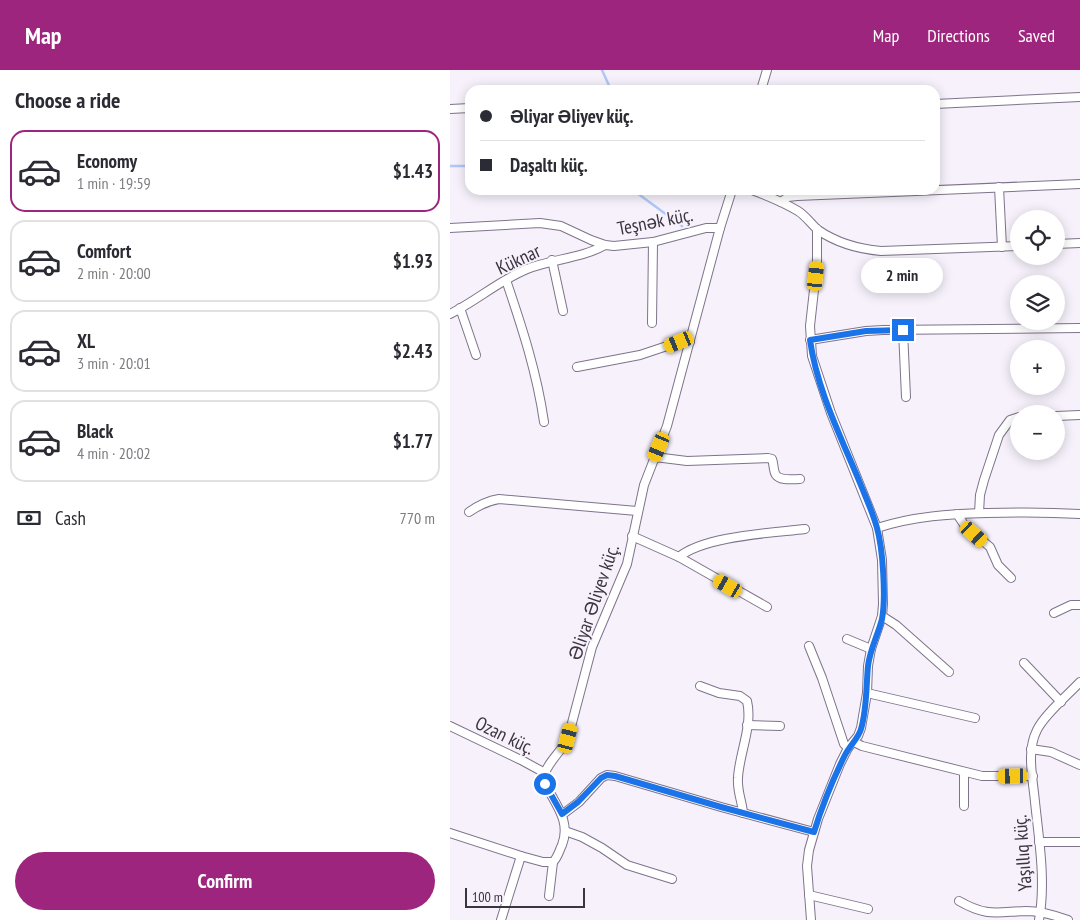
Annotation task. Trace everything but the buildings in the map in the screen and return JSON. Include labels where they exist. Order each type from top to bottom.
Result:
[{"type":"street","points":[[762,85],[767,70]]},
{"type":"street","points":[[940,104],[1080,97]]},
{"type":"street","points":[[450,109],[465,108]]},
{"type":"street","points":[[940,190],[1080,184]]},
{"type":"street","points":[[999,188],[1002,247]]},
{"type":"street","name":"Əliyar Əliyev küç.","points":[[545,773],[551,761],[564,747],[568,738],[590,654],[624,574],[644,485],[666,426],[730,195]]},
{"type":"street","points":[[764,195],[800,212],[817,229],[843,244],[864,250],[1010,247]]},
{"type":"street","points":[[781,202],[788,197],[822,195]]},
{"type":"street","name":"Teşnək küç.","points":[[450,228],[550,224],[561,226],[605,245],[614,246],[653,242],[706,228],[720,228]]},
{"type":"street","points":[[811,920],[807,866],[814,832],[840,764],[861,728],[867,693],[871,649],[882,616],[882,560],[877,528],[828,404],[815,364],[810,340],[817,263],[817,229]]},
{"type":"street","points":[[652,323],[653,242]]},
{"type":"street","points":[[1065,244],[1080,243]]},
{"type":"street","name":"Küknar","points":[[450,314],[525,270],[552,260],[588,252],[605,245]]},
{"type":"street","points":[[552,260],[563,312]]},
{"type":"street","points":[[506,280],[530,353],[540,392],[544,422]]},
{"type":"street","points":[[460,308],[476,354]]},
{"type":"street","points":[[810,340],[866,331],[1080,328]]},
{"type":"street","points":[[903,330],[906,396]]},
{"type":"street","points":[[577,367],[640,355],[679,342],[690,342]]},
{"type":"street","points":[[1065,416],[1080,415]]},
{"type":"street","points":[[979,514],[980,495],[984,480],[1000,436],[1010,420]]},
{"type":"street","points":[[654,457],[687,461],[768,458],[772,459],[775,474],[778,477],[800,479]]},
{"type":"street","points":[[469,512],[489,500],[499,499],[637,511]]},
{"type":"street","points":[[877,528],[914,518],[957,514],[1050,512],[1080,514]]},
{"type":"street","points":[[957,514],[965,526],[990,548],[998,565],[1011,578]]},
{"type":"street","points":[[679,558],[688,551],[721,540],[805,528]]},
{"type":"street","points":[[632,536],[679,558],[766,607]]},
{"type":"street","points":[[1054,613],[1071,606],[1080,605]]},
{"type":"street","points":[[882,616],[896,625],[949,672]]},
{"type":"street","points":[[847,639],[871,649]]},
{"type":"street","points":[[809,646],[844,744],[862,746],[982,776],[1033,776]]},
{"type":"street","points":[[1024,663],[1061,702]]},
{"type":"street","name":"Yaşıllıq küç.","points":[[1040,916],[1042,897],[1033,776],[1033,740],[1038,727],[1080,682]]},
{"type":"street","points":[[700,686],[719,693],[745,698],[748,706],[747,725],[738,778],[743,813]]},
{"type":"street","points":[[867,693],[975,718]]},
{"type":"street","points":[[747,725],[780,726]]},
{"type":"street","name":"Ozan küç.","points":[[450,726],[545,773]]},
{"type":"street","points":[[1032,749],[1051,752],[1080,765]]},
{"type":"street","points":[[964,772],[964,806]]},
{"type":"street","points":[[545,773],[545,784],[562,814],[565,831],[558,854],[553,862],[549,896]]},
{"type":"street","points":[[562,814],[578,802],[601,778],[607,775],[814,832]]},
{"type":"street","points":[[565,831],[582,837],[627,865],[672,879]]},
{"type":"street","points":[[450,833],[521,856],[543,862],[553,862]]},
{"type":"street","points":[[1039,842],[1080,842]]},
{"type":"street","points":[[501,920],[521,856]]},
{"type":"street","points":[[810,895],[868,909]]},
{"type":"street","points":[[959,901],[974,909],[989,913],[1027,911],[1040,916],[1068,920]]},
{"type":"waterway","points":[[602,70],[609,85]]},
{"type":"waterway","points":[[450,166],[465,166]]},
{"type":"waterway","points":[[640,195],[682,226]]},
{"type":"route","points":[[545,784],[562,814],[578,802],[601,778],[607,775],[814,832],[840,764],[861,728],[867,693],[871,649],[880,625],[883,604],[882,560],[877,528],[872,511],[831,412],[812,356],[810,340],[866,331],[903,330]]}]
